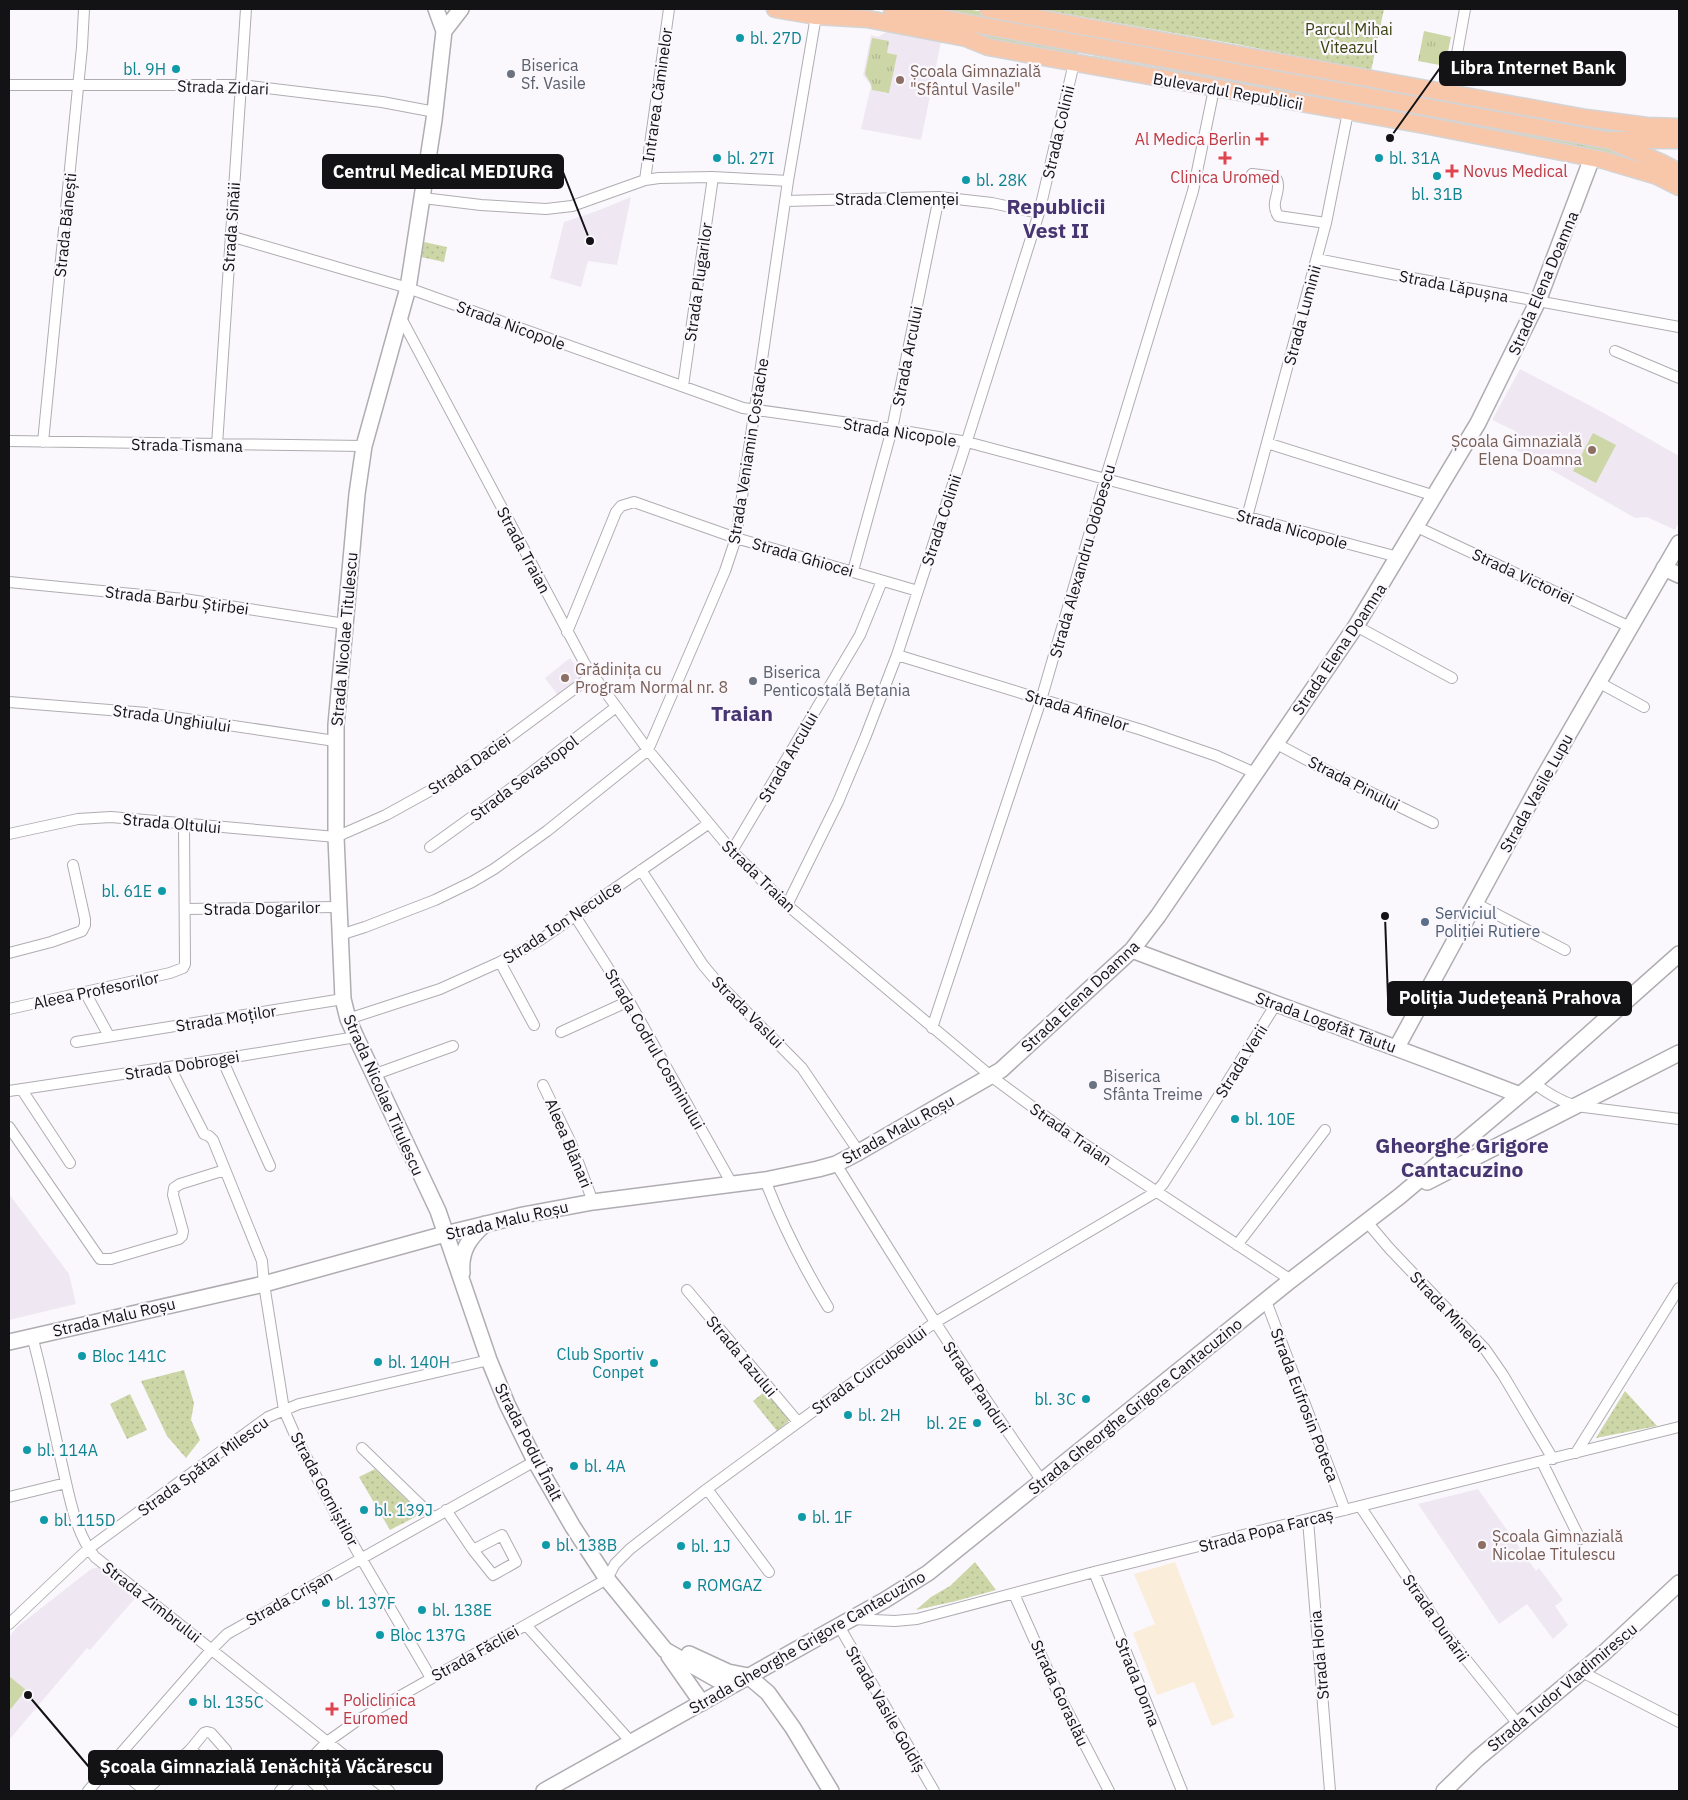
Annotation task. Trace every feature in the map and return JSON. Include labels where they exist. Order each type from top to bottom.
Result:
[{"type":"main road","name":"Bulevardul Republicii","points":[[775,9],[816,16],[867,19],[966,38],[988,47],[1592,158],[1657,176],[1679,187]]},
{"type":"main road","name":"Bulevardul Republicii","points":[[892,9],[1606,140],[1679,140]]},
{"type":"main road","points":[[988,9],[1586,118],[1647,126],[1679,127]]},
{"type":"main road","name":"Bulevardul Republicii","points":[[1606,140],[1660,162],[1679,172]]},
{"type":"street","name":"Strada Bănești","points":[[43,442],[84,9]]},
{"type":"street","name":"Strada Sinăii","points":[[217,445],[246,9]]},
{"type":"street","name":"Strada Nicolae Titulescu","points":[[436,9],[444,31],[435,112],[408,288],[364,446],[335,741],[338,907],[343,999],[348,1019],[438,1211],[445,1234]]},
{"type":"street","points":[[444,31],[461,9]]},
{"type":"street","name":"Intrarea Căminelor","points":[[645,180],[669,9]]},
{"type":"street","points":[[1450,93],[1465,9]]},
{"type":"street","name":"Strada Veniamin Costache","points":[[340,935],[435,900],[494,869],[547,831],[648,750],[722,580],[736,538],[788,181],[816,16]]},
{"type":"street","name":"Strada Colinii","points":[[787,905],[846,783],[897,654],[1038,213],[1074,63]]},
{"type":"street","name":"Strada Zidari","points":[[9,85],[241,85],[382,102],[435,112]]},
{"type":"street","name":"Strada Alexandru Odobescu","points":[[932,1028],[1042,700],[1105,480],[1193,191],[1214,89]]},
{"type":"street","name":"Strada Luminii","points":[[1247,516],[1326,223],[1348,112]]},
{"type":"street","name":"Strada Elena Doamna","points":[[992,1076],[1001,1070],[1132,950],[1187,876],[1275,742],[1356,626],[1478,423],[1538,301],[1592,158]]},
{"type":"street","points":[[1252,174],[1269,176],[1277,180],[1279,185],[1274,208],[1278,216],[1326,223]]},
{"type":"street","points":[[422,198],[506,207],[546,209],[572,206],[645,180],[659,178],[714,177],[788,181]]},
{"type":"street","name":"Strada Plugarilor","points":[[683,386],[714,177]]},
{"type":"street","name":"Strada Clemenței","points":[[785,201],[938,197],[992,202],[1038,213]]},
{"type":"street","name":"Strada Arcului","points":[[853,571],[892,429],[938,197]]},
{"type":"street","name":"Strada Nicopole","points":[[230,236],[408,288],[743,408],[892,429],[966,442],[1398,557]]},
{"type":"street","name":"Strada Lăpușna","points":[[1317,259],[1407,278],[1679,327]]},
{"type":"street","name":"Strada Traian","points":[[400,316],[567,632],[593,675],[648,750],[732,851],[787,905],[932,1028],[992,1076],[1057,1125],[1292,1280]]},
{"type":"street","points":[[1615,351],[1679,378]]},
{"type":"street","name":"Strada Tismana","points":[[9,442],[364,446]]},
{"type":"street","points":[[1267,443],[1435,496]]},
{"type":"street","name":"Strada Ghiocei","points":[[567,632],[616,512],[621,506],[634,502],[736,538],[918,591]]},
{"type":"street","name":"Strada Victoriei","points":[[1417,526],[1630,627]]},
{"type":"street","name":"Strada Vasile Lupu","points":[[1397,1047],[1475,902],[1598,682],[1679,543]]},
{"type":"street","points":[[1664,568],[1679,575]]},
{"type":"street","name":"Strada Arcului","points":[[732,851],[860,635],[882,581]]},
{"type":"street","name":"Strada Barbu Știrbei","points":[[9,582],[184,599],[345,624]]},
{"type":"street","points":[[1356,626],[1452,678]]},
{"type":"street","name":"Strada Afinelor","points":[[897,654],[1159,736],[1217,756],[1255,773]]},
{"type":"street","name":"Strada Daciei","points":[[336,837],[386,815],[444,783],[593,675]]},
{"type":"street","points":[[1598,682],[1644,707]]},
{"type":"street","name":"Strada Unghiului","points":[[9,702],[147,713],[335,741]]},
{"type":"street","name":"Strada Sevastopol","points":[[430,847],[505,793],[616,707]]},
{"type":"street","name":"Strada Pinului","points":[[1275,742],[1337,776],[1433,823]]},
{"type":"street","name":"Strada Oltului","points":[[9,834],[78,819],[111,817],[184,825],[336,837]]},
{"type":"street","name":"Strada Ion Neculce","points":[[348,1019],[440,989],[500,962],[540,940],[708,824]]},
{"type":"street","points":[[184,825],[186,909]]},
{"type":"street","points":[[9,953],[51,942],[82,931],[85,919],[73,865]]},
{"type":"street","name":"Strada Vaslui","points":[[641,870],[692,950],[709,973],[802,1068],[859,1152]]},
{"type":"street","points":[[1475,902],[1565,950]]},
{"type":"street","name":"Strada Dogarilor","points":[[186,909],[338,907]]},
{"type":"street","name":"Aleea Profesorilor","points":[[9,1009],[170,973],[183,968],[185,964],[186,909]]},
{"type":"street","name":"Strada Codrul Cosminului","points":[[575,916],[629,1001],[732,1184]]},
{"type":"street","name":"Strada Logofăt Tăutu","points":[[1132,950],[1397,1047],[1520,1095]]},
{"type":"street","name":"Strada Gheorghe Grigore Cantacuzino","points":[[544,1791],[893,1596],[928,1573],[1292,1280],[1400,1196],[1534,1083],[1679,954]]},
{"type":"street","points":[[500,962],[534,1025]]},
{"type":"street","points":[[85,992],[109,1036]]},
{"type":"street","name":"Strada Moților","points":[[76,1042],[343,999]]},
{"type":"street","points":[[561,1032],[629,1001]]},
{"type":"street","name":"Strada Verii","points":[[1156,1192],[1190,1142],[1276,1004]]},
{"type":"street","name":"Strada Dobrogei","points":[[9,1091],[356,1037]]},
{"type":"street","points":[[373,1075],[452,1046]]},
{"type":"street","points":[[1400,1196],[1679,1053]]},
{"type":"street","points":[[222,1059],[270,1166]]},
{"type":"street","name":"Strada Gorniștilor","points":[[170,1067],[204,1134],[213,1140],[262,1261],[284,1410],[329,1500],[431,1678]]},
{"type":"street","name":"Strada Malu Roșu","points":[[9,1342],[264,1284],[486,1224],[593,1202],[765,1180],[803,1173],[836,1164],[992,1076]]},
{"type":"street","points":[[1534,1083],[1562,1102],[1576,1106],[1679,1120]]},
{"type":"street","name":"Aleea Blănari","points":[[543,1085],[571,1143],[593,1202]]},
{"type":"street","points":[[22,1090],[70,1163]]},
{"type":"street","points":[[9,1128],[100,1260],[111,1259],[179,1239],[182,1236],[182,1231],[173,1195],[174,1188],[180,1184],[225,1170]]},
{"type":"street","points":[[1237,1245],[1325,1130]]},
{"type":"street","name":"Strada Panduri","points":[[836,1164],[934,1323],[1042,1481]]},
{"type":"street","points":[[765,1180],[788,1234],[828,1307]]},
{"type":"street","name":"Strada Curcubeului","points":[[607,1579],[620,1558],[707,1489],[934,1323],[1156,1192]]},
{"type":"street","name":"Strada Minelor","points":[[1367,1222],[1388,1248],[1465,1326],[1485,1349],[1507,1382],[1548,1461],[1580,1539]]},
{"type":"street","points":[[462,1282],[461,1264],[467,1243],[486,1224]]},
{"type":"street","name":"Strada Podul Înalt","points":[[445,1234],[489,1360],[507,1404],[535,1461],[573,1527],[607,1579],[665,1650],[716,1679],[728,1681],[748,1676]]},
{"type":"street","points":[[1576,1453],[1679,1288]]},
{"type":"street","name":"Strada Iazului","points":[[687,1290],[798,1422]]},
{"type":"street","name":"Strada Eufrosin Poteca","points":[[1266,1301],[1345,1510]]},
{"type":"street","name":"Strada Zimbrului","points":[[32,1336],[66,1483],[81,1536],[88,1550],[389,1791]]},
{"type":"street","name":"Strada Spătar Milescu","points":[[9,1624],[88,1550],[268,1417],[299,1404],[489,1360]]},
{"type":"street","name":"Strada Popa Farcaș","points":[[845,1622],[917,1619],[1094,1572],[1679,1428]]},
{"type":"street","points":[[362,1448],[434,1518]]},
{"type":"street","name":"Strada Crișan","points":[[88,1791],[212,1648],[227,1634],[535,1461]]},
{"type":"street","points":[[9,1497],[66,1483]]},
{"type":"street","points":[[707,1489],[769,1572]]},
{"type":"street","name":"Strada Dunării","points":[[1360,1506],[1443,1631],[1518,1724]]},
{"type":"street","points":[[446,1510],[473,1550]]},
{"type":"street","name":"Strada Horia","points":[[1308,1520],[1330,1791]]},
{"type":"street","name":"Strada Dorna","points":[[1094,1572],[1178,1789]]},
{"type":"street","name":"Strada Făcliei","points":[[280,1791],[327,1742],[358,1720],[607,1579]]},
{"type":"street","name":"Strada Tudor Vladimirescu","points":[[1444,1791],[1477,1759],[1582,1672],[1679,1583]]},
{"type":"street","name":"Strada Goraslău","points":[[1014,1594],[1058,1691],[1109,1791]]},
{"type":"street","name":"Strada Vasile Goldiș","points":[[845,1622],[934,1791]]},
{"type":"street","points":[[526,1625],[632,1743]]},
{"type":"street","name":"Strada Podul Înalt","points":[[649,1631],[679,1649],[728,1672],[748,1676]]},
{"type":"street","points":[[665,1650],[702,1703]]},
{"type":"street","points":[[1582,1672],[1679,1722]]},
{"type":"street","points":[[748,1676],[768,1694],[779,1708],[831,1791]]},
{"type":"street","points":[[113,1764],[145,1791],[190,1750]]},
{"type":"street","points":[[300,1770],[322,1791]]},
{"type":"shaded area","name":"Școala Gimnazială \"Sfântul Vasile\"","points":[[893,28],[940,40],[941,42],[921,140],[861,129],[871,86],[863,75],[871,35],[878,37]]},
{"type":"shaded area","points":[[631,197],[617,265],[588,261],[581,287],[550,278],[564,222]]},
{"type":"shaded area","name":"Școala Gimnazială Elena Doamna","points":[[1520,369],[1602,412],[1679,456],[1679,522],[1675,530],[1647,517],[1635,518],[1508,445],[1515,431],[1492,420]]},
{"type":"shaded area","name":"Grădinița cu Program Normal nr. 8","points":[[570,658],[585,677],[559,697],[545,678]]},
{"type":"shaded area","points":[[9,1194],[69,1274],[76,1304],[9,1320]]},
{"type":"shaded area","name":"Școala Gimnazială Nicolae Titulescu","points":[[1478,1489],[1536,1571],[1539,1568],[1563,1600],[1555,1606],[1568,1625],[1553,1639],[1527,1604],[1499,1624],[1418,1504]]},
{"type":"shaded area","points":[[1175,1562],[1234,1717],[1212,1726],[1194,1682],[1157,1695],[1133,1633],[1155,1624],[1134,1574]]},
{"type":"shaded area","points":[[100,1567],[138,1595],[90,1650],[87,1648],[9,1740],[9,1637],[17,1627],[91,1569]]},
{"type":"green space","points":[[865,9],[1079,49],[1077,57],[1006,45],[864,12]]},
{"type":"green space","points":[[915,9],[967,9],[1082,30],[1081,38]]},
{"type":"green space","name":"Parcul Mihai Viteazul","points":[[1039,9],[1384,9],[1371,71],[1236,44]]},
{"type":"green space","points":[[1424,31],[1451,37],[1445,66],[1418,61]]},
{"type":"green space","points":[[1098,36],[1423,95],[1421,103],[1096,43]]},
{"type":"green space","points":[[872,38],[889,41],[887,53],[897,55],[889,93],[872,90],[865,74]]},
{"type":"green space","points":[[1094,56],[1420,114],[1419,121],[1092,63]]},
{"type":"green space","points":[[1435,95],[1645,132],[1602,135],[1433,103]]},
{"type":"green space","points":[[1431,113],[1600,144],[1641,163],[1623,157],[1429,122]]},
{"type":"green space","points":[[424,242],[447,247],[444,262],[421,257]]},
{"type":"green space","points":[[1593,433],[1616,445],[1596,483],[1573,471]]},
{"type":"green space","points":[[184,1370],[194,1403],[191,1420],[200,1440],[186,1458],[167,1436],[141,1381]]},
{"type":"green space","points":[[767,1390],[791,1419],[777,1431],[753,1401]]},
{"type":"green space","points":[[1625,1391],[1657,1426],[1596,1438]]},
{"type":"green space","points":[[130,1394],[147,1430],[127,1439],[110,1404]]},
{"type":"green space","points":[[375,1469],[421,1514],[390,1530],[359,1477]]},
{"type":"green space","points":[[975,1562],[996,1590],[916,1610],[931,1597],[950,1586]]},
{"type":"green space","points":[[9,1676],[26,1690],[9,1711]]},
{"type":"place","name":"bl. 27D","points":[[740,38]]},
{"type":"place","name":"bl. 9H","points":[[176,69]]},
{"type":"place","name":"Biserica Sf. Vasile","points":[[511,74]]},
{"type":"place","name":"Școala Gimnazială \"Sfântul Vasile\"","points":[[900,80]]},
{"type":"place","name":"Libra Internet Bank","points":[[1390,138]]},
{"type":"place","name":"Al Medica Berlin","points":[[1262,139]]},
{"type":"place","name":"bl. 27I","points":[[717,158]]},
{"type":"place","name":"Clinica Uromed","points":[[1225,158]]},
{"type":"place","name":"bl. 31A","points":[[1379,158]]},
{"type":"place","name":"Novus Medical","points":[[1452,171]]},
{"type":"place","name":"bl. 31B","points":[[1437,176]]},
{"type":"place","name":"bl. 28K","points":[[966,180]]},
{"type":"place","name":"Centrul Medical MEDIURG","points":[[590,241]]},
{"type":"place","name":"Școala Gimnazială Elena Doamna","points":[[1592,450]]},
{"type":"place","name":"Grădinița cu Program Normal nr. 8","points":[[565,678]]},
{"type":"place","name":"Biserica Penticostală Betania","points":[[753,681]]},
{"type":"place","name":"bl. 61E","points":[[162,891]]},
{"type":"place","name":"Poliția Județeană Prahova","points":[[1385,916]]},
{"type":"place","name":"Serviciul Poliției Rutiere","points":[[1425,922]]},
{"type":"place","name":"Biserica Sfânta Treime","points":[[1093,1085]]},
{"type":"place","name":"bl. 10E","points":[[1235,1119]]},
{"type":"place","name":"Bloc 141C","points":[[82,1356]]},
{"type":"place","name":"bl. 140H","points":[[378,1362]]},
{"type":"place","name":"Club Sportiv Conpet","points":[[654,1363]]},
{"type":"place","name":"bl. 3C","points":[[1086,1399]]},
{"type":"place","name":"bl. 2H","points":[[848,1415]]},
{"type":"place","name":"bl. 2E","points":[[977,1423]]},
{"type":"place","name":"bl. 114A","points":[[27,1450]]},
{"type":"place","name":"bl. 4A","points":[[574,1466]]},
{"type":"place","name":"bl. 139J","points":[[364,1510]]},
{"type":"place","name":"bl. 1F","points":[[802,1517]]},
{"type":"place","name":"bl. 115D","points":[[44,1520]]},
{"type":"place","name":"bl. 138B","points":[[546,1545]]},
{"type":"place","name":"Școala Gimnazială Nicolae Titulescu","points":[[1482,1545]]},
{"type":"place","name":"bl. 1J","points":[[681,1546]]},
{"type":"place","name":"ROMGAZ","points":[[687,1585]]},
{"type":"place","name":"bl. 137F","points":[[326,1603]]},
{"type":"place","name":"bl. 138E","points":[[422,1610]]},
{"type":"place","name":"Bloc 137G","points":[[380,1635]]},
{"type":"place","name":"Școala Gimnazială Ienăchiță Văcărescu","points":[[28,1695]]},
{"type":"place","name":"bl. 135C","points":[[193,1702]]},
{"type":"place","name":"Policlinica Euromed","points":[[332,1709]]},
{"type":"district","name":"Republicii Vest II","points":[[1056,218]]},
{"type":"district","name":"Traian","points":[[742,713]]},
{"type":"district","name":"Gheorghe Grigore Cantacuzino","points":[[1462,1157]]}]
